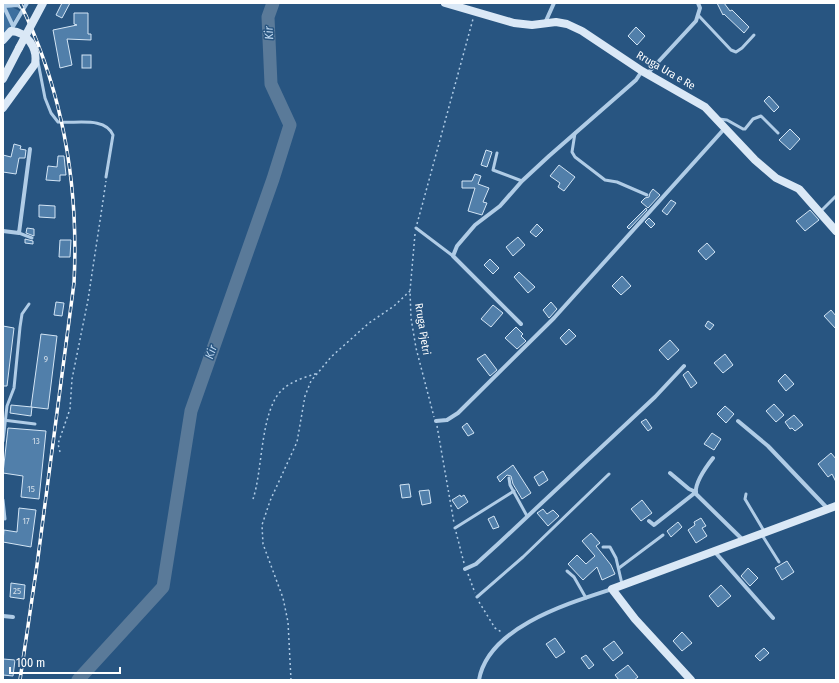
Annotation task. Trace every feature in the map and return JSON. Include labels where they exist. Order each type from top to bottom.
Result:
[{"type":"street","points":[[3,40],[27,3]]},
{"type":"street","points":[[3,79],[43,3]]},
{"type":"street","name":"Rruga Ura e Re","points":[[445,3],[514,23],[532,25],[556,22],[567,24],[582,31],[645,72],[706,107],[755,160],[776,178],[798,189],[836,231]]},
{"type":"street","points":[[545,23],[554,3]]},
{"type":"street","points":[[521,324],[453,256],[456,246],[475,225],[500,206],[522,181],[645,72],[698,16],[700,8],[698,3]]},
{"type":"street","points":[[3,108],[35,64],[36,58],[28,38],[12,28],[3,5],[18,5],[23,9]]},
{"type":"street","points":[[436,421],[447,420],[458,413],[554,318],[725,128]]},
{"type":"street","points":[[3,231],[19,233],[30,150]]},
{"type":"street","points":[[465,569],[476,564],[654,397],[684,366]]},
{"type":"street","points":[[479,680],[481,672],[489,657],[510,634],[530,620],[832,508],[768,446],[738,421]]},
{"type":"street","points":[[650,520],[654,525],[696,492],[698,484],[713,458]]},
{"type":"street","points":[[670,473],[689,489],[696,492],[743,540]]},
{"type":"street","points":[[714,551],[773,618]]},
{"type":"street","points":[[612,589],[635,619],[691,680]]},
{"type":"street","points":[[3,616],[12,617]]},
{"type":"lane","points":[[698,16],[731,50],[736,52],[742,48],[754,35]]},
{"type":"lane","points":[[36,58],[40,70],[45,98],[58,122],[85,122],[105,126],[111,130],[114,135],[106,177]]},
{"type":"lane","points":[[717,118],[727,120],[745,129],[753,119],[761,116],[778,133]]},
{"type":"lane","points":[[575,133],[572,152],[575,157],[605,180],[616,182],[647,195]]},
{"type":"lane","points":[[497,153],[493,170],[522,181]]},
{"type":"lane","points":[[820,212],[836,196]]},
{"type":"lane","points":[[416,228],[453,256]]},
{"type":"lane","points":[[19,233],[32,238]]},
{"type":"lane","points":[[3,440],[4,420],[14,388],[22,314],[29,304]]},
{"type":"lane","points":[[4,420],[35,424]]},
{"type":"lane","points":[[477,597],[523,557],[609,474]]},
{"type":"lane","points":[[510,478],[510,485],[527,516]]},
{"type":"lane","points":[[455,528],[514,491]]},
{"type":"lane","points":[[746,494],[746,499],[778,562]]},
{"type":"lane","points":[[3,500],[5,519]]},
{"type":"lane","points":[[619,568],[663,535]]},
{"type":"lane","points":[[603,547],[610,547],[619,568],[623,585]]},
{"type":"lane","points":[[567,571],[574,577],[586,598]]},
{"type":"path","name":"Rruga Pjetri","points":[[475,12],[416,228],[410,291],[411,318],[416,348],[436,421],[455,528],[465,569],[477,597],[495,628],[501,632],[510,634]]},
{"type":"path","points":[[60,452],[58,444],[70,409],[72,379],[88,300],[106,177]]},
{"type":"path","points":[[291,680],[288,622],[283,598],[266,557],[261,530],[267,507],[297,442],[307,389],[311,381],[331,357],[369,323],[399,302],[410,291]]},
{"type":"path","points":[[254,499],[268,418],[273,402],[282,389],[287,385],[319,372]]},
{"type":"shaded area","points":[[3,3],[20,11],[3,37]]},
{"type":"building","points":[[62,3],[70,3],[62,18],[56,15]]},
{"type":"building","points":[[717,3],[724,3],[730,11],[732,10],[749,27],[744,33],[724,14],[723,15]]},
{"type":"building","points":[[74,13],[88,13],[88,34],[91,34],[91,40],[67,39],[72,65],[60,68],[53,30],[77,25],[74,24]]},
{"type":"building","points":[[636,27],[645,36],[637,45],[628,36]]},
{"type":"building","points":[[82,55],[91,55],[91,68],[82,68]]},
{"type":"building","points":[[769,96],[779,107],[774,112],[764,101]]},
{"type":"building","points":[[790,129],[800,139],[790,150],[779,140]]},
{"type":"building","points":[[14,144],[21,146],[20,149],[26,150],[25,158],[19,158],[16,174],[3,172],[3,155],[11,157]]},
{"type":"building","points":[[486,150],[492,152],[487,167],[481,165]]},
{"type":"building","points":[[58,156],[64,156],[66,175],[60,175],[60,181],[46,180],[48,166],[57,167]]},
{"type":"building","points":[[559,165],[575,177],[564,191],[558,187],[560,183],[550,176]]},
{"type":"building","points":[[475,174],[481,176],[478,184],[489,188],[483,202],[487,203],[482,215],[468,211],[475,188],[462,188],[462,181],[472,181]]},
{"type":"building","points":[[653,189],[660,195],[648,208],[641,202],[645,198],[649,197]]},
{"type":"building","points":[[671,200],[676,203],[667,215],[662,211]]},
{"type":"building","points":[[39,205],[55,206],[55,218],[39,217]]},
{"type":"building","points":[[646,208],[647,210],[629,229],[627,227]]},
{"type":"building","points":[[810,210],[819,220],[805,231],[796,221]]},
{"type":"building","points":[[649,218],[655,224],[651,228],[645,222]]},
{"type":"building","points":[[537,224],[543,230],[536,237],[530,232]]},
{"type":"building","points":[[27,228],[34,229],[34,236],[26,233]]},
{"type":"building","points":[[518,237],[525,245],[513,256],[506,247]]},
{"type":"building","points":[[25,239],[33,241],[33,244],[25,243]]},
{"type":"building","points":[[60,240],[71,240],[70,257],[59,257]]},
{"type":"building","points":[[707,243],[715,252],[706,260],[698,251]]},
{"type":"building","points":[[490,259],[499,268],[493,274],[484,265]]},
{"type":"building","points":[[519,272],[535,287],[528,293],[514,277]]},
{"type":"building","points":[[622,276],[631,286],[621,295],[612,286]]},
{"type":"building","points":[[56,302],[64,303],[62,316],[54,315]]},
{"type":"building","points":[[551,302],[557,309],[549,318],[543,310]]},
{"type":"building","points":[[493,305],[503,313],[491,327],[481,319]]},
{"type":"building","points":[[831,310],[836,316],[836,329],[824,316]]},
{"type":"building","points":[[708,321],[714,325],[710,330],[705,326]]},
{"type":"building","points":[[3,326],[14,328],[7,386],[3,386]]},
{"type":"building","points":[[516,327],[523,334],[521,336],[526,341],[517,349],[505,338]]},
{"type":"building","points":[[569,329],[576,336],[566,345],[560,338]]},
{"type":"building","points":[[41,334],[57,336],[48,409],[31,407]]},
{"type":"building","points":[[670,340],[679,350],[668,360],[659,350]]},
{"type":"building","points":[[485,354],[497,370],[490,376],[477,359]]},
{"type":"building","points":[[725,354],[733,365],[723,373],[714,363]]},
{"type":"building","points":[[688,371],[697,383],[691,388],[683,375]]},
{"type":"building","points":[[785,374],[794,384],[786,391],[778,381]]},
{"type":"building","points":[[774,404],[784,415],[776,422],[766,411]]},
{"type":"building","points":[[11,405],[32,407],[31,416],[10,413]]},
{"type":"building","points":[[725,406],[734,414],[726,423],[717,414]]},
{"type":"building","points":[[794,415],[803,425],[795,431],[792,428],[790,429],[785,422]]},
{"type":"building","points":[[646,419],[652,428],[648,431],[641,422]]},
{"type":"building","points":[[467,423],[474,433],[468,436],[462,427]]},
{"type":"building","points":[[8,428],[46,431],[39,499],[21,497],[23,476],[3,473]]},
{"type":"building","points":[[712,433],[721,439],[714,450],[704,444]]},
{"type":"building","points":[[831,453],[836,459],[836,482],[832,474],[828,477],[818,464]]},
{"type":"building","points":[[513,465],[531,493],[522,499],[513,484],[511,476],[507,475],[500,482],[497,477]]},
{"type":"building","points":[[543,471],[548,480],[539,486],[534,477]]},
{"type":"building","points":[[409,484],[411,497],[402,498],[400,485]]},
{"type":"building","points":[[429,490],[431,503],[422,505],[419,491]]},
{"type":"building","points":[[460,495],[461,497],[464,495],[468,502],[458,509],[452,500]]},
{"type":"building","points":[[642,500],[652,513],[641,521],[631,509]]},
{"type":"building","points":[[19,508],[36,510],[31,547],[3,542],[4,530],[17,532]]},
{"type":"building","points":[[543,509],[547,514],[553,510],[559,516],[548,526],[537,513]]},
{"type":"building","points":[[494,516],[499,527],[493,529],[488,519]]},
{"type":"building","points":[[701,518],[706,526],[702,528],[707,536],[696,543],[688,530],[695,525],[694,522]]},
{"type":"building","points":[[678,522],[682,527],[671,537],[667,531]]},
{"type":"building","points":[[591,533],[600,543],[596,546],[611,565],[615,574],[602,580],[597,567],[583,580],[568,564],[577,555],[586,564],[595,556],[582,541]]},
{"type":"building","points":[[787,561],[794,572],[782,580],[775,568]]},
{"type":"building","points":[[748,568],[758,578],[750,586],[741,576]]},
{"type":"building","points":[[11,583],[25,585],[24,599],[10,597]]},
{"type":"building","points":[[721,585],[731,596],[718,607],[709,596]]},
{"type":"building","points":[[682,632],[692,643],[682,651],[673,641]]},
{"type":"building","points":[[555,638],[565,652],[556,658],[546,644]]},
{"type":"building","points":[[614,641],[623,653],[613,661],[603,649]]},
{"type":"building","points":[[764,648],[769,653],[760,661],[755,656]]},
{"type":"building","points":[[586,655],[594,665],[589,669],[581,658]]},
{"type":"building","points":[[3,659],[15,660],[13,676],[3,675]]},
{"type":"building","points":[[628,665],[638,677],[634,680],[619,680],[615,675]]},
{"type":"waterway","name":"Kir","points":[[78,680],[163,587],[191,411],[273,179],[290,125],[271,84],[268,17],[273,3]]},
{"type":"railway","points":[[20,3],[35,36],[47,70],[65,139],[74,210],[75,246],[74,283],[37,565],[20,680]]}]
